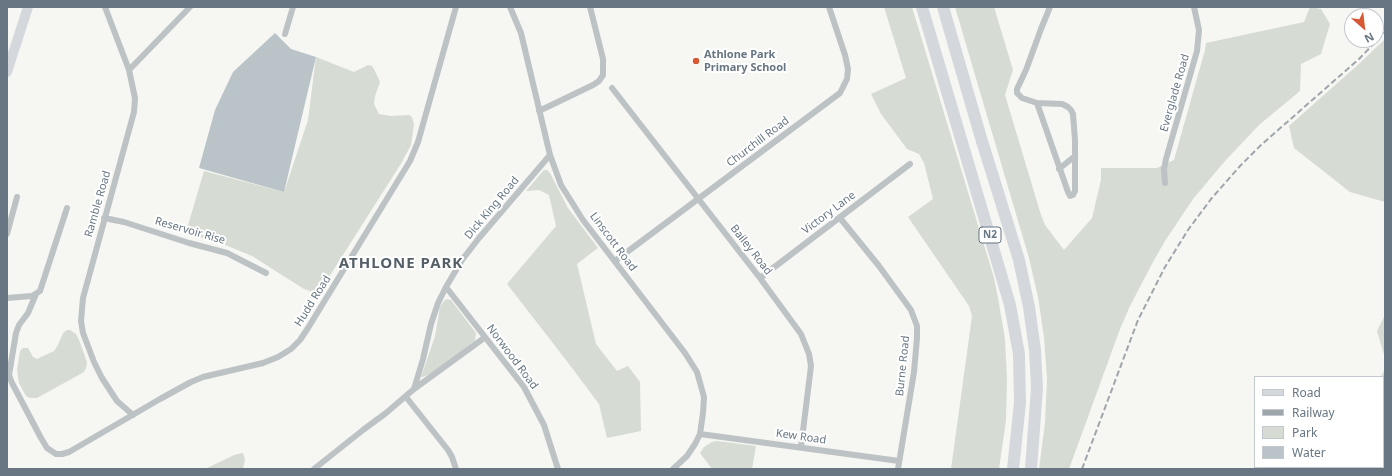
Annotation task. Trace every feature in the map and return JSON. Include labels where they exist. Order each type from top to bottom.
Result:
[{"type":"highway","name":"N2","points":[[922,7],[1010,305],[1019,354],[1020,403],[1013,469]]},
{"type":"highway","name":"N2","points":[[943,7],[981,138],[1019,260],[1030,307],[1035,350],[1037,388],[1031,469]]},
{"type":"main road","points":[[7,72],[28,7]]},
{"type":"street","name":"Ramble Road","points":[[106,7],[129,70],[135,98],[134,112],[82,298],[81,321],[88,348],[102,378],[117,401],[133,415]]},
{"type":"street","points":[[129,70],[190,7]]},
{"type":"street","points":[[285,34],[293,7]]},
{"type":"street","name":"Hudd Road","points":[[36,294],[28,313],[19,325],[16,333],[9,375],[17,394],[47,448],[56,454],[69,452],[182,386],[202,377],[263,363],[278,357],[291,349],[300,340],[390,194],[414,152],[420,136],[456,7]]},
{"type":"street","name":"Linscott Road","points":[[510,7],[521,34],[550,155],[556,173],[568,197],[583,220],[686,353],[698,372],[704,397],[700,434],[687,456],[673,469]]},
{"type":"street","points":[[539,111],[593,85],[603,75],[603,59],[590,7]]},
{"type":"street","name":"Churchill Road","points":[[615,261],[840,93],[847,79],[848,68],[846,55],[829,7]]},
{"type":"street","points":[[1038,103],[1059,169],[1069,194],[1073,195],[1075,191],[1076,156],[1073,114],[1071,110],[1068,106],[1062,104],[1038,103],[1022,98],[1017,93],[1040,28],[1050,7]]},
{"type":"street","name":"Everglade Road","points":[[1165,183],[1164,169],[1166,159],[1197,51],[1199,30],[1194,7]]},
{"type":"street","name":"Bailey Road","points":[[612,88],[760,278],[801,334],[809,354],[811,366],[801,447]]},
{"type":"street","name":"Dick King Road","points":[[414,389],[431,324],[438,303],[446,287],[462,260],[550,155]]},
{"type":"street","points":[[1059,169],[1076,156]]},
{"type":"street","name":"Victory Lane","points":[[760,278],[910,164]]},
{"type":"street","points":[[7,234],[17,197]]},
{"type":"street","points":[[7,298],[32,296],[40,291],[67,208]]},
{"type":"street","name":"Reservoir Rise","points":[[104,218],[124,222],[227,253],[266,273]]},
{"type":"street","name":"Burne Road","points":[[840,218],[896,288],[911,310],[916,326],[917,338],[914,372],[898,469]]},
{"type":"street","name":"Norwood Road","points":[[446,287],[484,338],[517,376],[532,400],[549,437],[558,469]]},
{"type":"street","name":"Dick King Road","points":[[314,469],[406,397],[414,389],[484,338]]},
{"type":"street","points":[[406,397],[448,450],[456,469]]},
{"type":"street","name":"Kew Road","points":[[700,434],[899,460]]},
{"type":"green space","points":[[884,7],[912,7],[994,278],[1005,339],[1007,380],[1006,420],[999,469],[951,469],[972,316],[969,306],[908,217],[933,199],[924,163],[919,154],[907,149],[881,114],[871,94],[906,78]]},
{"type":"green space","points":[[955,7],[994,7],[1013,70],[1005,95],[1041,215],[1045,225],[1064,250],[1092,218],[1101,180],[1101,168],[1157,168],[1174,160],[1206,43],[1304,22],[1310,7],[1321,9],[1330,24],[1321,54],[1301,64],[1300,91],[1259,125],[1225,161],[1193,199],[1165,241],[1130,306],[1120,329],[1069,469],[1039,469],[1045,423],[1047,379],[1044,337],[1038,297],[1029,258]]},
{"type":"green space","points":[[1385,39],[1385,202],[1350,192],[1294,148],[1289,126],[1376,48],[1384,48]]},
{"type":"green space","points":[[316,57],[354,72],[368,65],[372,66],[380,82],[374,104],[379,114],[391,116],[409,115],[412,117],[414,124],[411,145],[402,162],[322,288],[313,292],[304,289],[252,256],[213,240],[189,235],[186,232],[204,171],[284,192],[308,120]]},
{"type":"green space","points":[[544,170],[547,170],[550,173],[568,208],[598,248],[577,264],[596,344],[617,371],[628,366],[640,382],[641,431],[607,438],[599,404],[507,284],[556,226],[549,195],[539,190],[526,191]]},
{"type":"green space","points":[[447,299],[451,300],[476,333],[475,340],[436,371],[421,377],[435,336],[440,307]]},
{"type":"green space","points":[[1385,315],[1385,358],[1377,331]]},
{"type":"green space","points":[[70,330],[76,334],[79,340],[87,362],[84,372],[37,398],[30,398],[26,396],[19,383],[17,370],[20,351],[23,348],[28,348],[33,357],[37,359],[54,351],[63,333]]},
{"type":"green space","points":[[1385,368],[1385,469],[1343,469],[1384,468],[1384,376],[1381,376]]},
{"type":"green space","points":[[717,441],[756,446],[752,469],[712,469],[700,453],[704,447]]},
{"type":"green space","points":[[243,453],[245,459],[243,469],[205,469],[234,455]]},
{"type":"water","points":[[275,33],[291,49],[316,57],[284,192],[199,168],[215,110],[233,72]]},
{"type":"railway","points":[[1082,469],[1138,320],[1165,267],[1188,230],[1211,199],[1240,166],[1261,145],[1359,59],[1385,32]]},
{"type":"place","name":"Athlone Park Primary School","points":[[696,61]]},
{"type":"district","name":"ATHLONE PARK","points":[[401,264]]}]
